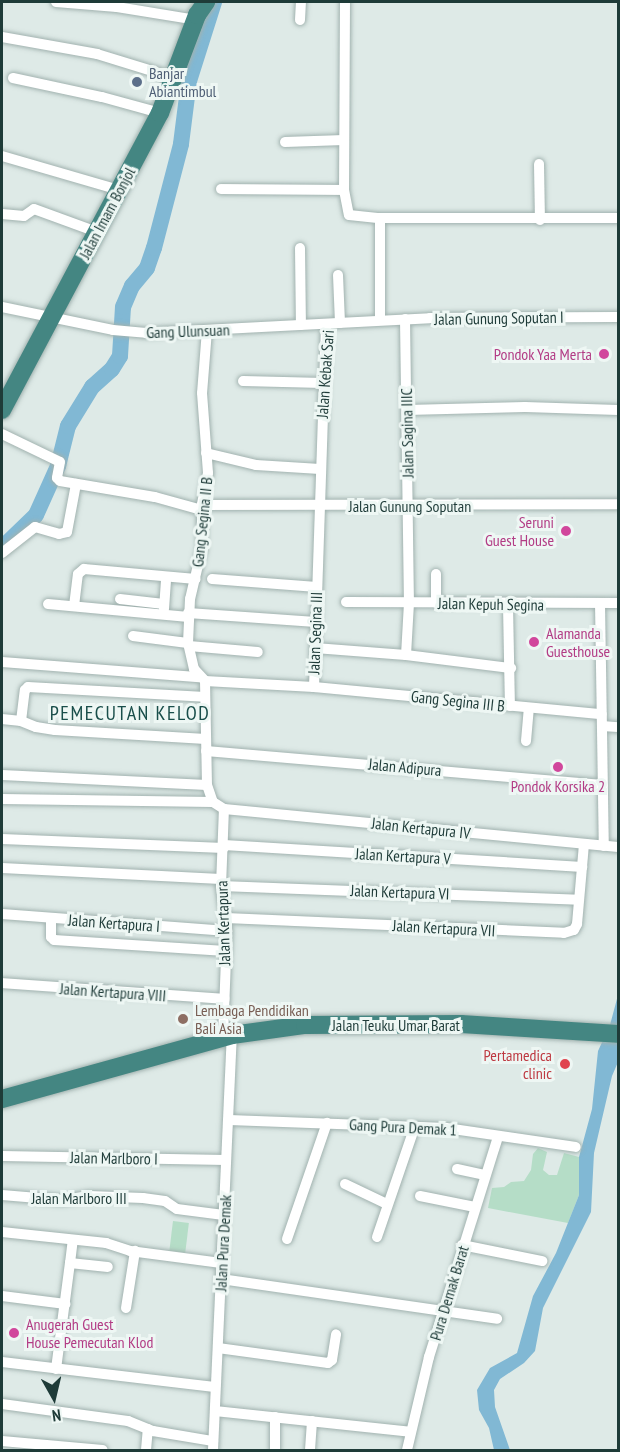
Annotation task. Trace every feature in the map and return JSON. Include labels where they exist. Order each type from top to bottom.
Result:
[{"type":"highway","name":"Jalan Imam Bonjol","points":[[2,410],[160,113],[200,8]]},
{"type":"highway","name":"Jalan Teuku Umar Barat","points":[[2,1099],[228,1036],[305,1025],[460,1024],[618,1034]]},
{"type":"street","points":[[56,2],[117,7],[200,8]]},
{"type":"street","points":[[300,20],[301,2]]},
{"type":"street","points":[[345,2],[344,190],[349,215],[380,218],[540,220],[618,218]]},
{"type":"street","points":[[2,37],[97,54],[175,78]]},
{"type":"street","points":[[13,78],[129,103],[160,113]]},
{"type":"street","points":[[285,142],[344,140]]},
{"type":"street","points":[[2,156],[119,190]]},
{"type":"street","points":[[539,164],[540,220]]},
{"type":"street","points":[[220,189],[344,190]]},
{"type":"street","points":[[2,214],[24,216],[36,210],[97,232]]},
{"type":"street","points":[[380,218],[381,320]]},
{"type":"street","points":[[300,248],[301,325]]},
{"type":"street","points":[[338,275],[340,323]]},
{"type":"street","name":"Gang Ulunsuan","points":[[2,307],[51,319],[128,332],[326,324]]},
{"type":"street","name":"Jalan Gunung Soputan I","points":[[381,320],[618,317]]},
{"type":"street","name":"Jalan Sagina IIIC","points":[[405,319],[409,603],[406,656]]},
{"type":"street","name":"Jalan Kebak Sari","points":[[319,506],[326,324],[381,320]]},
{"type":"street","name":"Gang Segina II B","points":[[207,330],[202,393],[208,473],[202,508],[202,549],[188,615],[188,644],[202,679],[205,697],[207,784],[213,802]]},
{"type":"street","points":[[243,381],[322,383]]},
{"type":"street","points":[[407,410],[525,407],[618,410]]},
{"type":"street","points":[[2,435],[58,461],[58,480],[76,484],[67,532],[59,534],[35,527],[2,553]]},
{"type":"street","points":[[206,453],[256,465],[320,469]]},
{"type":"street","name":"Jalan Gunung Soputan","points":[[76,484],[155,497],[202,508],[618,504]]},
{"type":"street","name":"Jalan Segina III","points":[[2,662],[314,687],[319,506]]},
{"type":"street","points":[[74,606],[78,574],[84,569],[196,579]]},
{"type":"street","points":[[436,574],[436,603]]},
{"type":"street","points":[[164,609],[166,577]]},
{"type":"street","points":[[212,579],[317,586]]},
{"type":"street","points":[[120,599],[188,615],[316,622]]},
{"type":"street","name":"Jalan Kepuh Segina","points":[[346,603],[508,605],[618,603]]},
{"type":"street","points":[[600,603],[604,846]]},
{"type":"street","points":[[48,604],[164,609]]},
{"type":"street","points":[[508,605],[510,706]]},
{"type":"street","points":[[133,636],[258,652]]},
{"type":"street","points":[[315,648],[511,668]]},
{"type":"street","points":[[21,721],[28,687],[205,697]]},
{"type":"street","name":"Gang Segina III B","points":[[314,687],[602,714]]},
{"type":"street","points":[[526,741],[529,708]]},
{"type":"street","name":"Jalan Adipura","points":[[2,719],[21,721],[36,728],[603,785]]},
{"type":"street","points":[[602,726],[618,727]]},
{"type":"street","points":[[2,775],[207,784]]},
{"type":"street","points":[[2,799],[213,802],[224,808]]},
{"type":"street","name":"Jalan Kertapura IV","points":[[224,808],[618,847]]},
{"type":"street","name":"Jalan Kertapura","points":[[224,808],[221,883],[227,931],[224,999],[228,1036]]},
{"type":"street","name":"Jalan Kertapura V","points":[[2,839],[224,847],[582,867]]},
{"type":"street","name":"Jalan Kertapura VII","points":[[226,918],[564,933],[574,930],[577,924],[584,844]]},
{"type":"street","name":"Jalan Kertapura VI","points":[[2,868],[221,883],[579,900]]},
{"type":"street","name":"Jalan Kertapura I","points":[[2,914],[227,931]]},
{"type":"street","points":[[51,918],[51,937],[54,940],[226,951]]},
{"type":"street","name":"Jalan Kertapura VIII","points":[[2,983],[224,999]]},
{"type":"street","name":"Jalan Pura Demak","points":[[213,1446],[229,1120],[228,1036]]},
{"type":"street","name":"Gang Pura Demak 1","points":[[229,1120],[446,1128],[576,1148]]},
{"type":"street","points":[[287,1239],[327,1124]]},
{"type":"street","points":[[377,1237],[415,1126]]},
{"type":"street","name":"Pura Demak Barat","points":[[407,1450],[462,1245],[498,1137]]},
{"type":"street","name":"Jalan Marlboro I","points":[[2,1156],[226,1160]]},
{"type":"street","points":[[457,1169],[485,1175]]},
{"type":"street","points":[[345,1184],[387,1204]]},
{"type":"street","name":"Jalan Marlboro III","points":[[2,1195],[62,1200],[89,1196],[143,1198],[165,1201],[177,1209],[224,1215]]},
{"type":"street","points":[[420,1196],[475,1207]]},
{"type":"street","points":[[2,1232],[111,1244],[135,1251],[221,1263]]},
{"type":"street","points":[[56,1369],[73,1240]]},
{"type":"street","points":[[462,1245],[542,1261]]},
{"type":"street","points":[[126,1308],[135,1251]]},
{"type":"street","points":[[70,1263],[108,1267]]},
{"type":"street","points":[[221,1278],[497,1319]]},
{"type":"street","points":[[2,1296],[65,1304]]},
{"type":"street","points":[[218,1348],[328,1362],[332,1360],[336,1334]]},
{"type":"street","points":[[2,1362],[215,1387]]},
{"type":"street","points":[[2,1404],[128,1421],[148,1429],[213,1446]]},
{"type":"street","points":[[214,1411],[410,1432]]},
{"type":"street","points":[[275,1417],[275,1450]]},
{"type":"street","points":[[310,1450],[312,1421]]},
{"type":"street","points":[[146,1450],[148,1429]]},
{"type":"street","points":[[2,1442],[103,1450]]},
{"type":"green space","points":[[538,1148],[547,1152],[543,1170],[549,1175],[557,1175],[564,1153],[579,1157],[579,1195],[568,1223],[488,1208],[492,1188],[504,1187],[511,1182],[524,1181],[531,1170],[533,1154]]},
{"type":"green space","points":[[173,1221],[189,1223],[185,1253],[169,1251]]},
{"type":"water","points":[[618,995],[618,1062],[612,1076],[594,1153],[591,1212],[543,1308],[535,1351],[524,1363],[500,1379],[494,1390],[495,1407],[510,1450],[494,1450],[489,1428],[479,1410],[477,1390],[490,1368],[517,1353],[533,1296],[556,1253],[579,1195],[579,1157],[592,1109],[598,1051],[610,1025]]},
{"type":"waterway","points":[[7,543],[36,515],[58,466],[68,426],[92,387],[112,369],[120,356],[123,307],[132,286],[147,268],[154,248],[181,144],[189,81],[214,2]]},
{"type":"place","name":"Banjar Abiantimbul","points":[[137,82]]},
{"type":"place","name":"Pondok Yaa Merta","points":[[604,354]]},
{"type":"place","name":"Seruni Guest House","points":[[566,531]]},
{"type":"place","name":"Alamanda Guesthouse","points":[[534,642]]},
{"type":"place","name":"Pondok Korsika 2","points":[[558,767]]},
{"type":"place","name":"Lembaga Pendidikan Bali Asia","points":[[183,1019]]},
{"type":"place","name":"Pertamedica clinic","points":[[565,1064]]},
{"type":"place","name":"Anugerah Guest House Pemecutan Klod","points":[[14,1333]]},
{"type":"district","name":"PEMECUTAN KELOD","points":[[130,713]]}]
